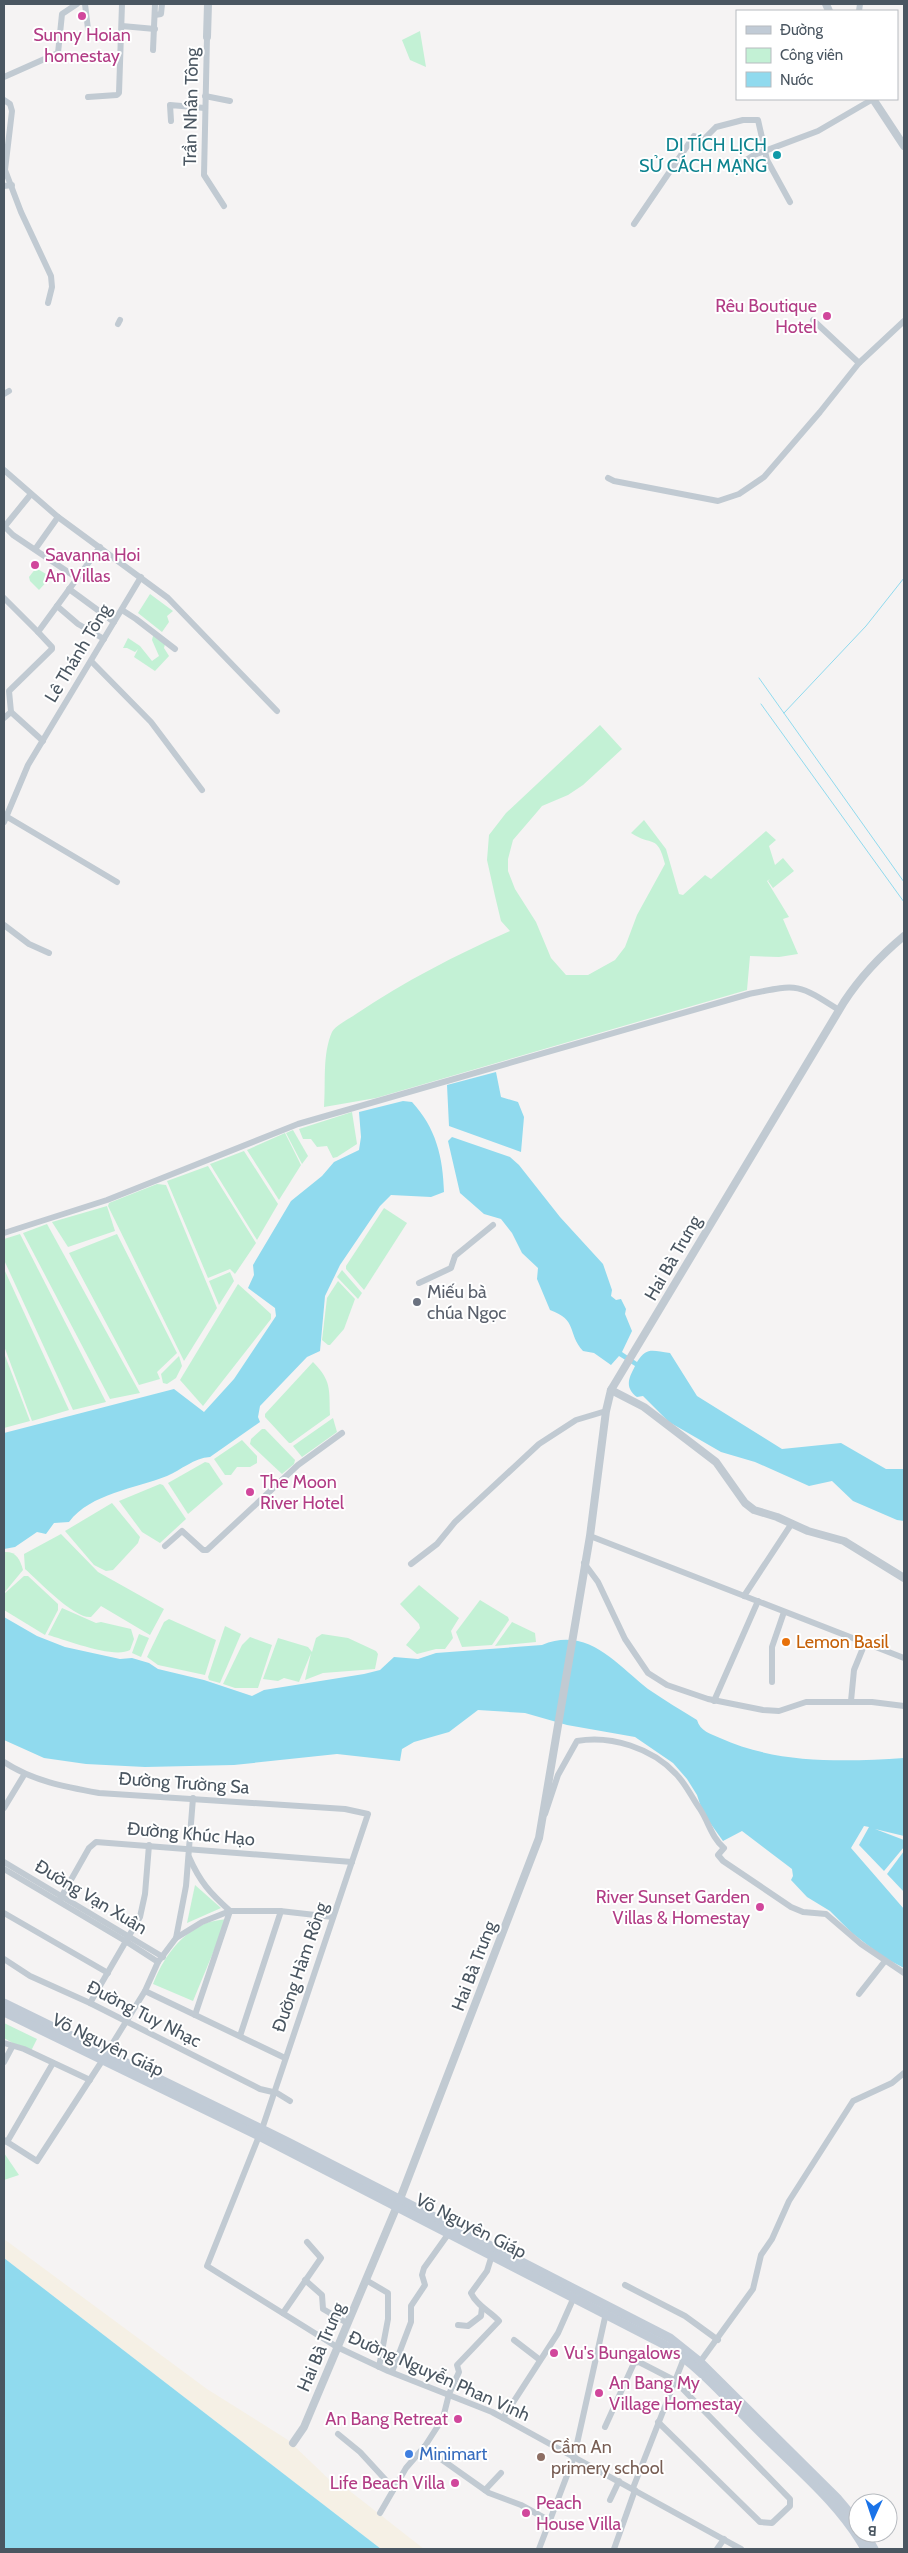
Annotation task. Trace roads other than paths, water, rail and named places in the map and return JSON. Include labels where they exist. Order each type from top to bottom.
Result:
[{"type":"main road","name":"Võ Nguyên Giáp","points":[[4,2003],[104,2058]]},
{"type":"main road","name":"Võ Nguyên Giáp","points":[[4,2012],[261,2133],[656,2330],[687,2355],[832,2505],[865,2549]]},
{"type":"main road","name":"Võ Nguyên Giáp","points":[[399,2202],[449,2233],[700,2362],[848,2511]]},
{"type":"street","points":[[4,76],[58,53],[62,14],[76,4]]},
{"type":"street","points":[[85,4],[88,29]]},
{"type":"street","points":[[88,97],[117,95],[119,93],[122,4]]},
{"type":"street","points":[[153,50],[155,4]]},
{"type":"street","points":[[155,15],[161,14],[162,4]]},
{"type":"street","name":"Trần Nhân Tông","points":[[208,4],[204,174],[224,206]]},
{"type":"street","points":[[122,26],[155,29]]},
{"type":"street","points":[[205,96],[230,101]]},
{"type":"street","points":[[4,100],[10,104],[12,112],[6,170],[21,212],[50,276],[49,300]]},
{"type":"street","points":[[735,166],[745,159],[818,131],[871,100]]},
{"type":"street","points":[[874,100],[904,146]]},
{"type":"street","points":[[171,121],[168,109],[170,105],[205,108]]},
{"type":"street","points":[[634,224],[694,136],[703,140],[716,127],[756,119],[770,168],[777,174],[790,202]]},
{"type":"street","points":[[4,186],[12,185]]},
{"type":"street","points":[[813,320],[859,363]]},
{"type":"street","points":[[608,478],[623,483],[718,501],[739,494],[764,477],[859,363],[904,321]]},
{"type":"street","points":[[4,470],[58,517],[142,577],[180,609],[277,711]]},
{"type":"street","points":[[31,494],[4,526],[13,535],[36,548],[77,578]]},
{"type":"street","points":[[36,548],[58,517]]},
{"type":"street","points":[[38,632],[100,547]]},
{"type":"street","name":"Lê Thánh Tông","points":[[5,817],[28,764],[142,577]]},
{"type":"street","points":[[69,589],[114,622]]},
{"type":"street","points":[[4,598],[52,647],[52,650],[9,691],[11,712],[43,741]]},
{"type":"street","points":[[57,606],[78,624],[104,639]]},
{"type":"street","points":[[122,610],[175,649]]},
{"type":"street","points":[[91,661],[151,722],[202,790]]},
{"type":"street","points":[[4,718],[11,712]]},
{"type":"street","points":[[5,817],[117,882]]},
{"type":"street","points":[[4,925],[29,944],[49,953]]},
{"type":"street","name":"Hai Bà Trưng","points":[[292,2443],[304,2427],[399,2202],[535,1851],[543,1818],[571,1639],[590,1536],[606,1411],[611,1390],[859,979],[880,955],[904,936]]},
{"type":"street","points":[[4,1233],[107,1200],[298,1124],[749,994],[788,986],[803,988],[840,1010]]},
{"type":"street","points":[[419,1283],[451,1268],[455,1256],[493,1225]]},
{"type":"street","points":[[611,1390],[644,1407],[716,1462],[745,1503],[754,1510],[844,1541],[904,1578]]},
{"type":"street","points":[[410,1564],[437,1544],[455,1522],[535,1451],[539,1444],[576,1420],[606,1411]]},
{"type":"street","points":[[165,1546],[182,1531],[203,1550],[207,1550],[298,1465],[342,1433]]},
{"type":"street","points":[[744,1596],[792,1523]]},
{"type":"street","points":[[590,1536],[904,1658]]},
{"type":"street","points":[[584,1563],[598,1582],[625,1639],[648,1673],[667,1685],[714,1701],[779,1710],[806,1702],[851,1701],[904,1706]]},
{"type":"street","points":[[714,1701],[758,1601]]},
{"type":"street","points":[[772,1682],[772,1648],[784,1612]]},
{"type":"street","points":[[851,1701],[854,1670],[865,1643]]},
{"type":"street","points":[[543,1818],[558,1775],[576,1741],[615,1741],[641,1750],[665,1764],[683,1782],[716,1841],[724,1848],[718,1855],[723,1862],[791,1906],[804,1912],[826,1914],[885,1961],[904,1973]]},
{"type":"street","name":"Đường Trường Sa","points":[[4,1762],[24,1775],[62,1786],[99,1792],[345,1809],[368,1814]]},
{"type":"street","points":[[4,1808],[24,1775]]},
{"type":"street","points":[[53,2063],[5,2141],[37,2161],[104,2058],[145,1990],[160,1960],[176,1938],[183,1914],[190,1857],[193,1798]]},
{"type":"street","name":"Đường Hàm Rồng","points":[[207,2266],[261,2133],[272,2093],[368,1814]]},
{"type":"street","name":"Đường Khúc Hạo","points":[[61,1899],[89,1848],[96,1842],[352,1862]]},
{"type":"street","points":[[90,2003],[129,1939],[144,1903],[149,1845]]},
{"type":"street","points":[[190,1857],[205,1888],[230,1911]]},
{"type":"street","name":"Đường Vạn Xuân","points":[[4,1862],[160,1960]]},
{"type":"street","name":"Đường Vạn Xuân","points":[[4,1869],[61,1899]]},
{"type":"street","points":[[195,2015],[230,1911]]},
{"type":"street","points":[[176,1938],[202,1922],[230,1911],[281,1911],[333,1917]]},
{"type":"street","points":[[240,2036],[281,1911]]},
{"type":"street","points":[[4,1914],[108,1973]]},
{"type":"street","name":"Đường Tuy Nhạc","points":[[4,1959],[30,1976],[90,2003],[290,2101]]},
{"type":"street","points":[[858,1994],[885,1961]]},
{"type":"street","points":[[145,1990],[285,2058]]},
{"type":"street","points":[[4,2042],[12,2047],[24,2049],[90,2080]]},
{"type":"street","points":[[4,2062],[12,2047]]},
{"type":"street","points":[[700,2362],[718,2340],[753,2289],[761,2255],[777,2229],[789,2201],[853,2101],[892,2083],[904,2073]]},
{"type":"street","points":[[392,2372],[411,2322],[411,2306],[425,2285],[422,2276],[426,2262],[449,2233]]},
{"type":"street","points":[[283,2314],[322,2257],[306,2242]]},
{"type":"street","points":[[380,2513],[406,2468],[424,2447],[443,2418],[449,2394],[458,2372],[457,2365],[499,2321],[491,2312],[482,2307],[472,2296],[471,2291],[487,2271],[492,2255]]},
{"type":"street","name":"Đường Nguyễn Phan Vinh","points":[[207,2266],[338,2347],[379,2367],[449,2394],[503,2418],[634,2489],[728,2544],[741,2549]]},
{"type":"street","points":[[305,2280],[322,2295],[323,2309],[348,2323]]},
{"type":"street","points":[[366,2280],[384,2288],[388,2293],[388,2319],[379,2367]]},
{"type":"street","points":[[625,2285],[685,2316],[718,2340]]},
{"type":"street","points":[[503,2418],[558,2333],[574,2297]]},
{"type":"street","points":[[458,2325],[473,2324],[482,2316],[482,2307]]},
{"type":"street","points":[[539,2549],[574,2458],[606,2313]]},
{"type":"street","points":[[514,2340],[540,2360]]},
{"type":"street","points":[[614,2549],[658,2422],[674,2380],[687,2355]]},
{"type":"street","points":[[605,2427],[634,2362],[639,2362],[674,2380],[790,2499],[790,2506],[772,2523],[760,2522],[658,2422]]},
{"type":"street","points":[[338,2434],[360,2452],[394,2489]]},
{"type":"street","points":[[424,2447],[485,2490],[521,2505],[550,2521]]},
{"type":"street","points":[[485,2490],[501,2473]]},
{"type":"street","points":[[610,2500],[619,2481]]},
{"type":"street","points":[[717,2549],[728,2544]]},
{"type":"water","points":[[496,1072],[501,1097],[518,1102],[524,1117],[521,1152],[449,1126],[447,1085]]},
{"type":"water","points":[[403,1101],[412,1102],[420,1112],[437,1144],[442,1167],[444,1192],[431,1197],[391,1195],[380,1206],[340,1265],[325,1296],[320,1351],[307,1357],[260,1406],[258,1417],[260,1422],[210,1457],[193,1462],[155,1481],[101,1498],[78,1512],[69,1522],[54,1523],[46,1534],[37,1532],[15,1547],[4,1549],[4,1433],[174,1389],[204,1412],[234,1379],[276,1316],[275,1308],[248,1288],[254,1275],[253,1265],[291,1201],[322,1176],[334,1162],[359,1150],[361,1137],[359,1112]]},
{"type":"water","points":[[452,1137],[510,1157],[519,1165],[560,1217],[603,1264],[612,1290],[611,1296],[616,1300],[621,1299],[632,1331],[622,1352],[637,1362],[647,1352],[670,1353],[697,1396],[782,1449],[841,1443],[886,1469],[904,1469],[904,1521],[897,1520],[853,1501],[832,1481],[809,1486],[755,1462],[721,1452],[669,1422],[643,1396],[637,1397],[630,1390],[629,1386],[635,1366],[619,1356],[611,1365],[594,1353],[583,1351],[565,1318],[550,1310],[537,1279],[538,1268],[522,1253],[512,1233],[501,1219],[484,1214],[460,1193],[448,1141]]},
{"type":"water","points":[[4,1617],[37,1636],[65,1647],[120,1659],[132,1658],[149,1663],[158,1669],[204,1680],[252,1696],[264,1690],[380,1670],[394,1657],[418,1659],[436,1653],[542,1645],[558,1640],[573,1640],[600,1650],[648,1689],[697,1720],[698,1724],[706,1732],[742,1746],[764,1753],[810,1759],[858,1760],[904,1758],[904,1836],[875,1829],[904,1840],[904,1847],[884,1871],[859,1845],[869,1827],[864,1826],[851,1848],[904,1909],[904,1968],[883,1957],[852,1933],[830,1911],[807,1897],[791,1880],[793,1876],[792,1869],[742,1831],[723,1841],[703,1813],[697,1795],[687,1779],[673,1763],[635,1737],[567,1725],[525,1713],[478,1710],[449,1732],[414,1742],[402,1749],[400,1761],[337,1754],[234,1765],[145,1767],[86,1764],[44,1758],[4,1740]]},
{"type":"water","points":[[904,1851],[904,1892],[887,1874]]},
{"type":"water","points":[[4,2258],[381,2549],[4,2549]]},
{"type":"waterway","points":[[784,713],[866,626],[904,578]]},
{"type":"waterway","points":[[759,678],[904,882]]},
{"type":"waterway","points":[[761,704],[904,902]]},
{"type":"place","name":"Sunny Hoian homestay","points":[[82,16]]},
{"type":"place","name":"DI TÍCH LỊCH SỬ CÁCH MẠNG","points":[[777,155]]},
{"type":"place","name":"Rêu Boutique Hotel","points":[[827,316]]},
{"type":"place","name":"Savanna Hoi An Villas","points":[[35,565]]},
{"type":"place","name":"Miếu bà chúa Ngọc","points":[[417,1302]]},
{"type":"place","name":"The Moon River Hotel","points":[[250,1492]]},
{"type":"place","name":"Lemon Basil","points":[[786,1642]]},
{"type":"place","name":"River Sunset Garden Villas & Homestay","points":[[760,1907]]},
{"type":"place","name":"Vu's Bungalows","points":[[554,2353]]},
{"type":"place","name":"An Bang My Village Homestay","points":[[599,2393]]},
{"type":"place","name":"An Bang Retreat","points":[[458,2419]]},
{"type":"place","name":"Minimart","points":[[409,2454]]},
{"type":"place","name":"Cầm An primery school","points":[[541,2457]]},
{"type":"place","name":"Life Beach Villa","points":[[455,2483]]},
{"type":"place","name":"Peach House Villa","points":[[526,2513]]}]
